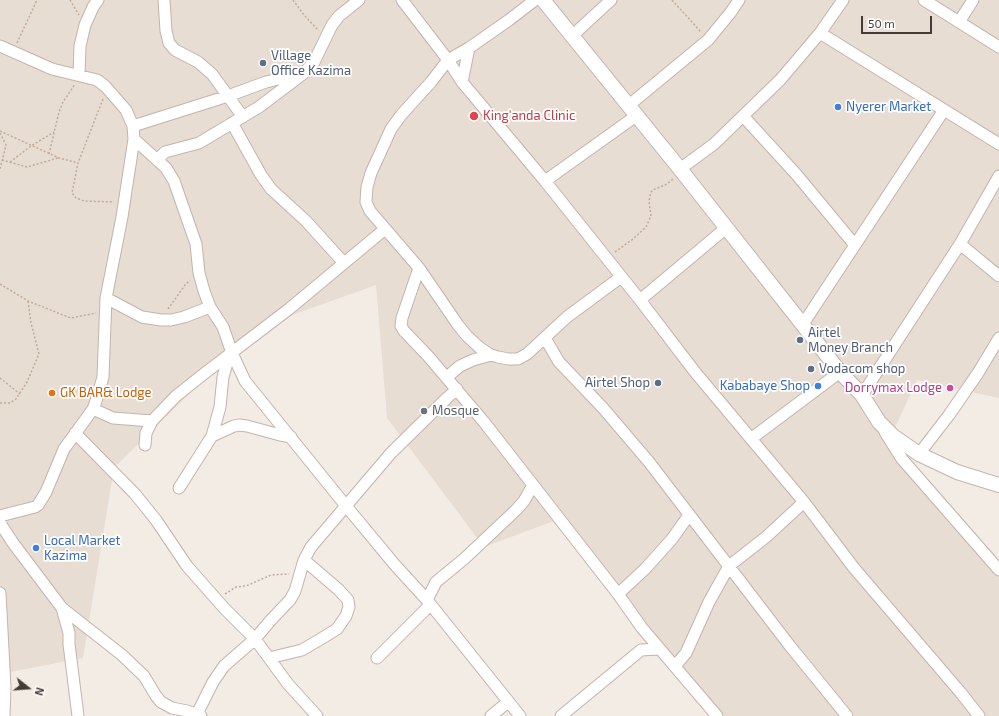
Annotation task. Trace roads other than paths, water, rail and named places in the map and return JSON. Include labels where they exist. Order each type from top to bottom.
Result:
[{"type":"street","points":[[78,75],[80,46],[85,25],[93,7],[98,0]]},
{"type":"street","points":[[164,0],[166,31],[169,43],[175,50],[198,62],[212,74],[243,116]]},
{"type":"street","points":[[157,160],[165,152],[199,143],[258,107],[304,73],[314,62],[325,38],[340,16],[359,0]]},
{"type":"street","points":[[402,0],[448,60],[462,82],[545,181],[640,300],[695,372],[752,438],[804,502],[854,568],[979,716]]},
{"type":"street","points":[[535,0],[470,48],[448,60],[431,82],[402,114],[391,129],[371,174],[367,187],[366,202],[370,211],[419,268],[458,325],[480,348],[491,355],[508,359],[518,359],[527,354],[567,317],[621,277]]},
{"type":"street","points":[[543,0],[681,170],[840,372],[862,395],[902,459],[999,570]]},
{"type":"street","points":[[572,36],[611,0]]},
{"type":"street","points":[[545,181],[632,111],[708,40],[731,12],[738,0]]},
{"type":"street","points":[[681,170],[714,144],[780,80],[820,33],[843,0]]},
{"type":"street","points":[[924,0],[999,47]]},
{"type":"street","points":[[959,22],[973,0]]},
{"type":"street","points":[[820,33],[999,144]]},
{"type":"street","points":[[0,46],[52,69],[97,80],[107,88],[126,110],[133,126],[134,139],[106,298],[103,377],[93,409],[64,449],[46,492],[38,505],[0,516]]},
{"type":"street","points":[[462,82],[470,48]]},
{"type":"street","points":[[133,126],[228,96],[266,82],[304,73]]},
{"type":"street","points":[[803,324],[854,244],[944,110]]},
{"type":"street","points":[[743,116],[796,174],[854,244]]},
{"type":"street","points":[[232,123],[261,175],[271,189],[306,222],[344,263]]},
{"type":"street","points":[[134,139],[166,168],[174,181],[196,244],[199,273],[204,291],[210,307],[223,327],[231,354],[245,381],[346,506],[429,602],[520,716]]},
{"type":"street","points":[[862,395],[960,244],[999,176]]},
{"type":"street","points":[[640,300],[726,228]]},
{"type":"street","points":[[145,444],[146,433],[152,421],[176,396],[289,309],[385,229]]},
{"type":"street","points":[[960,244],[999,276]]},
{"type":"street","points":[[419,268],[402,318],[401,326],[404,331],[457,389],[618,594],[642,628],[717,716]]},
{"type":"street","points":[[106,298],[125,309],[142,316],[161,320],[171,320],[184,317],[210,307]]},
{"type":"street","points":[[106,314],[125,309]]},
{"type":"street","points":[[545,338],[559,362],[603,408],[649,462],[790,646],[847,716]]},
{"type":"street","points":[[919,454],[949,415],[978,373],[999,338]]},
{"type":"street","points":[[179,488],[212,436],[220,407],[223,377],[231,354]]},
{"type":"street","points":[[447,377],[460,366],[473,360],[491,355]]},
{"type":"street","points":[[752,438],[840,372]]},
{"type":"street","points":[[1,528],[62,608],[122,654],[144,676],[161,702],[172,708],[199,715],[213,682],[224,666],[254,639],[290,600],[299,579],[302,565],[311,547],[391,453],[457,389]]},
{"type":"street","points":[[93,409],[113,418],[152,421]]},
{"type":"street","points":[[879,422],[893,436],[919,454],[957,472],[999,485]]},
{"type":"street","points":[[212,436],[239,425],[280,436],[291,437]]},
{"type":"street","points":[[75,433],[135,494],[156,520],[187,566],[254,639],[288,684],[317,716]]},
{"type":"street","points":[[415,585],[436,582],[464,559],[516,510],[524,501],[533,485]]},
{"type":"street","points":[[675,666],[686,654],[710,602],[729,566],[766,537],[804,502]]},
{"type":"street","points":[[618,594],[645,569],[672,539],[689,515]]},
{"type":"street","points":[[269,658],[302,650],[337,628],[346,616],[349,607],[348,600],[339,590],[302,565]]},
{"type":"street","points":[[377,658],[429,602],[436,582]]},
{"type":"street","points":[[0,593],[5,687],[4,716]]},
{"type":"street","points":[[62,608],[69,633],[78,716]]},
{"type":"street","points":[[641,650],[642,628]]},
{"type":"street","points":[[561,716],[641,650],[659,649]]},
{"type":"street","points":[[491,716],[508,702]]},
{"type":"place","name":"Village Office Kazima","points":[[263,63]]},
{"type":"place","name":"Nyerer Market","points":[[838,107]]},
{"type":"place","name":"King'anda Clinic","points":[[474,116]]},
{"type":"place","name":"Airtel Money Branch","points":[[800,340]]},
{"type":"place","name":"Vodacom shop","points":[[811,369]]},
{"type":"place","name":"Airtel Shop","points":[[658,383]]},
{"type":"place","name":"Kababaye Shop","points":[[818,386]]},
{"type":"place","name":"Dorrymax Lodge","points":[[950,388]]},
{"type":"place","name":"GK BAR& Lodge","points":[[52,393]]},
{"type":"place","name":"Mosque","points":[[424,411]]},
{"type":"place","name":"Local Market Kazima","points":[[36,548]]}]
